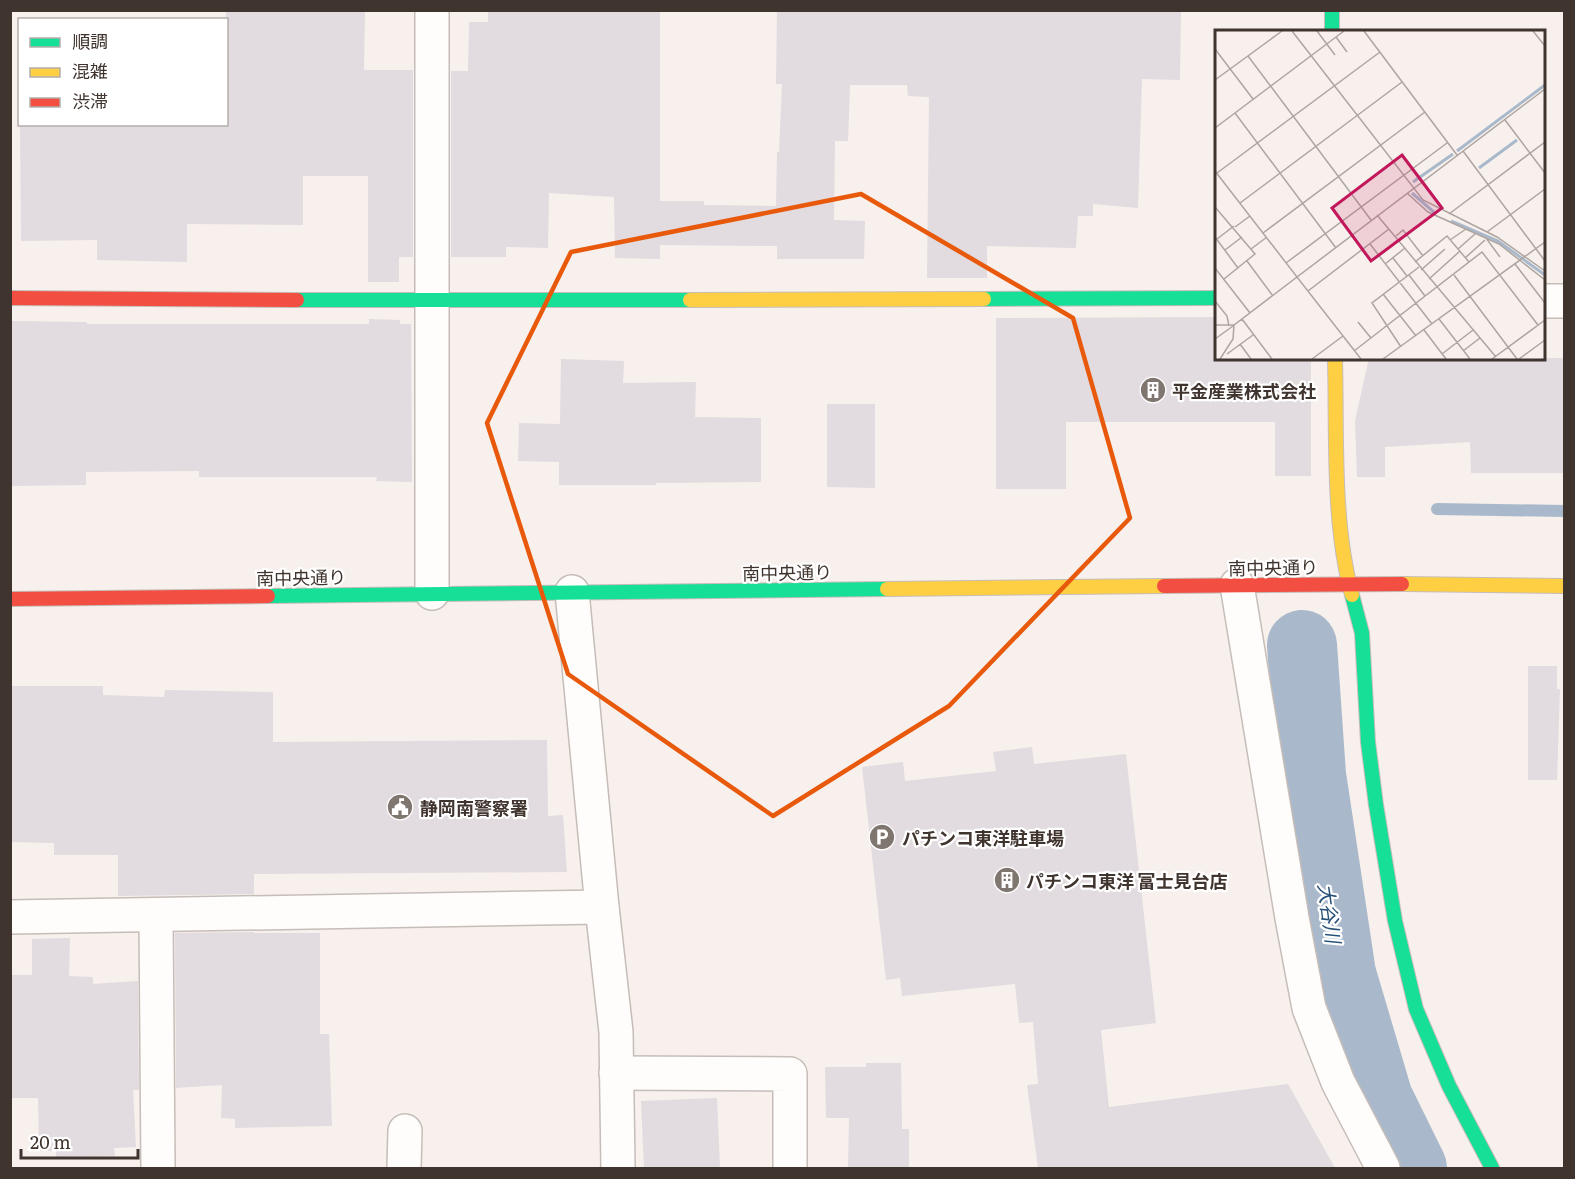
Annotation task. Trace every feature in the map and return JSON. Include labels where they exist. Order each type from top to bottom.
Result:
[{"type":"street","points":[[432,10],[432,593]]},
{"type":"street","points":[[1332,10],[1332,30]]},
{"type":"street","points":[[10,298],[432,301],[1215,298]]},
{"type":"street","points":[[1545,301],[1564,301]]},
{"type":"street","points":[[1335,360],[1338,483],[1349,584],[1362,633],[1368,742],[1395,921],[1416,1009],[1449,1086],[1492,1168]]},
{"type":"street","name":"南中央通り","points":[[10,599],[1349,584],[1564,586]]},
{"type":"street","points":[[1237,585],[1309,1008],[1338,1082],[1383,1168]]},
{"type":"street","points":[[572,592],[616,1032],[618,1168]]},
{"type":"street","points":[[10,917],[602,907]]},
{"type":"street","points":[[156,916],[158,1168]]},
{"type":"street","points":[[616,1073],[790,1074],[790,1168]]},
{"type":"street","points":[[404,1168],[405,1131]]},
{"type":"highlighted area","points":[[861,194],[1073,318],[1130,518],[949,706],[773,816],[568,674],[487,423],[571,252]]},
{"type":"building","points":[[226,10],[365,10],[364,70],[413,70],[413,257],[399,257],[399,282],[368,282],[368,176],[303,176],[303,225],[187,224],[187,262],[97,260],[97,240],[21,241],[20,126],[228,126],[228,18],[226,18]]},
{"type":"building","points":[[488,10],[660,10],[660,201],[704,201],[704,205],[776,206],[782,84],[776,84],[777,10],[1181,10],[1180,80],[1142,79],[1138,208],[1093,204],[1093,216],[1078,216],[1076,248],[987,246],[987,278],[927,278],[929,97],[908,96],[907,85],[850,85],[848,141],[835,141],[834,220],[865,221],[864,259],[777,259],[777,246],[660,245],[660,259],[615,258],[614,197],[549,193],[548,248],[506,247],[506,257],[451,257],[451,71],[468,71],[469,22],[488,22]]},
{"type":"building","name":"平金産業株式会社","points":[[1215,317],[1215,360],[1311,360],[1311,476],[1275,476],[1275,422],[1066,422],[1066,489],[996,489],[996,318]]},
{"type":"building","points":[[369,319],[400,320],[400,324],[411,324],[412,482],[376,481],[377,477],[199,477],[199,471],[86,472],[86,485],[10,486],[10,321],[87,322],[87,324],[369,324]]},
{"type":"building","points":[[1545,358],[1564,358],[1564,473],[1471,473],[1470,442],[1385,447],[1385,477],[1357,477],[1355,421],[1369,360],[1545,360]]},
{"type":"building","points":[[561,359],[624,361],[623,383],[696,382],[695,417],[761,418],[761,482],[559,485],[559,462],[518,461],[519,423],[560,424]]},
{"type":"building","points":[[827,404],[875,404],[875,488],[827,487]]},
{"type":"building","points":[[1528,666],[1557,666],[1557,689],[1560,689],[1557,780],[1528,780]]},
{"type":"building","points":[[10,686],[103,686],[103,695],[164,697],[165,690],[273,692],[273,742],[547,740],[548,816],[563,815],[567,872],[254,874],[254,894],[118,896],[118,855],[54,855],[54,843],[10,842]]},
{"type":"building","name":"パチンコ東洋 富士見台店","points":[[1032,747],[1034,764],[1126,754],[1156,1023],[1101,1030],[1109,1107],[1288,1084],[1335,1168],[1038,1168],[1027,1085],[1038,1084],[1033,1022],[1019,1023],[1015,984],[902,996],[900,978],[886,980],[862,767],[903,762],[905,781],[996,771],[993,752]]},
{"type":"building","points":[[175,933],[320,933],[320,1034],[329,1034],[332,1126],[235,1128],[235,1119],[221,1118],[222,1085],[176,1088]]},
{"type":"building","points":[[70,938],[69,976],[93,977],[93,984],[138,981],[139,1090],[133,1090],[136,1147],[114,1148],[115,1156],[56,1157],[56,1151],[39,1151],[38,1098],[10,1098],[10,975],[32,975],[32,939]]},
{"type":"building","points":[[866,1063],[901,1063],[902,1129],[909,1129],[909,1168],[848,1167],[849,1118],[826,1118],[825,1067],[866,1067]]},
{"type":"building","points":[[717,1098],[720,1168],[644,1168],[641,1101]]},
{"type":"waterway","points":[[1437,509],[1564,511]]},
{"type":"waterway","name":"大谷川","points":[[1302,645],[1311,775],[1341,974],[1378,1099],[1412,1168]]},
{"type":"traffic: fast","points":[[1332,10],[1332,30]]},
{"type":"traffic: fast","points":[[984,299],[1215,298]]},
{"type":"traffic: fast","points":[[297,300],[690,300]]},
{"type":"traffic: fast","points":[[268,596],[887,589]]},
{"type":"traffic: fast","points":[[1352,595],[1362,633],[1368,742],[1376,805],[1395,921],[1416,1009],[1449,1086],[1492,1168]]},
{"type":"traffic: slow","points":[[690,300],[984,299]]},
{"type":"traffic: slow","points":[[1335,360],[1338,508],[1341,538],[1352,595]]},
{"type":"traffic: slow","points":[[1402,584],[1564,586]]},
{"type":"traffic: slow","points":[[887,589],[1164,586]]},
{"type":"traffic: jam","points":[[10,298],[297,300]]},
{"type":"traffic: jam","points":[[1164,586],[1402,584]]},
{"type":"traffic: jam","points":[[10,599],[268,596]]},
{"type":"place","name":"平金産業株式会社","points":[[1153,390]]},
{"type":"place","name":"静岡南警察署","points":[[400,807]]},
{"type":"place","name":"パチンコ東洋駐車場","points":[[882,837]]},
{"type":"place","name":"パチンコ東洋 富士見台店","points":[[1007,880]]}]
